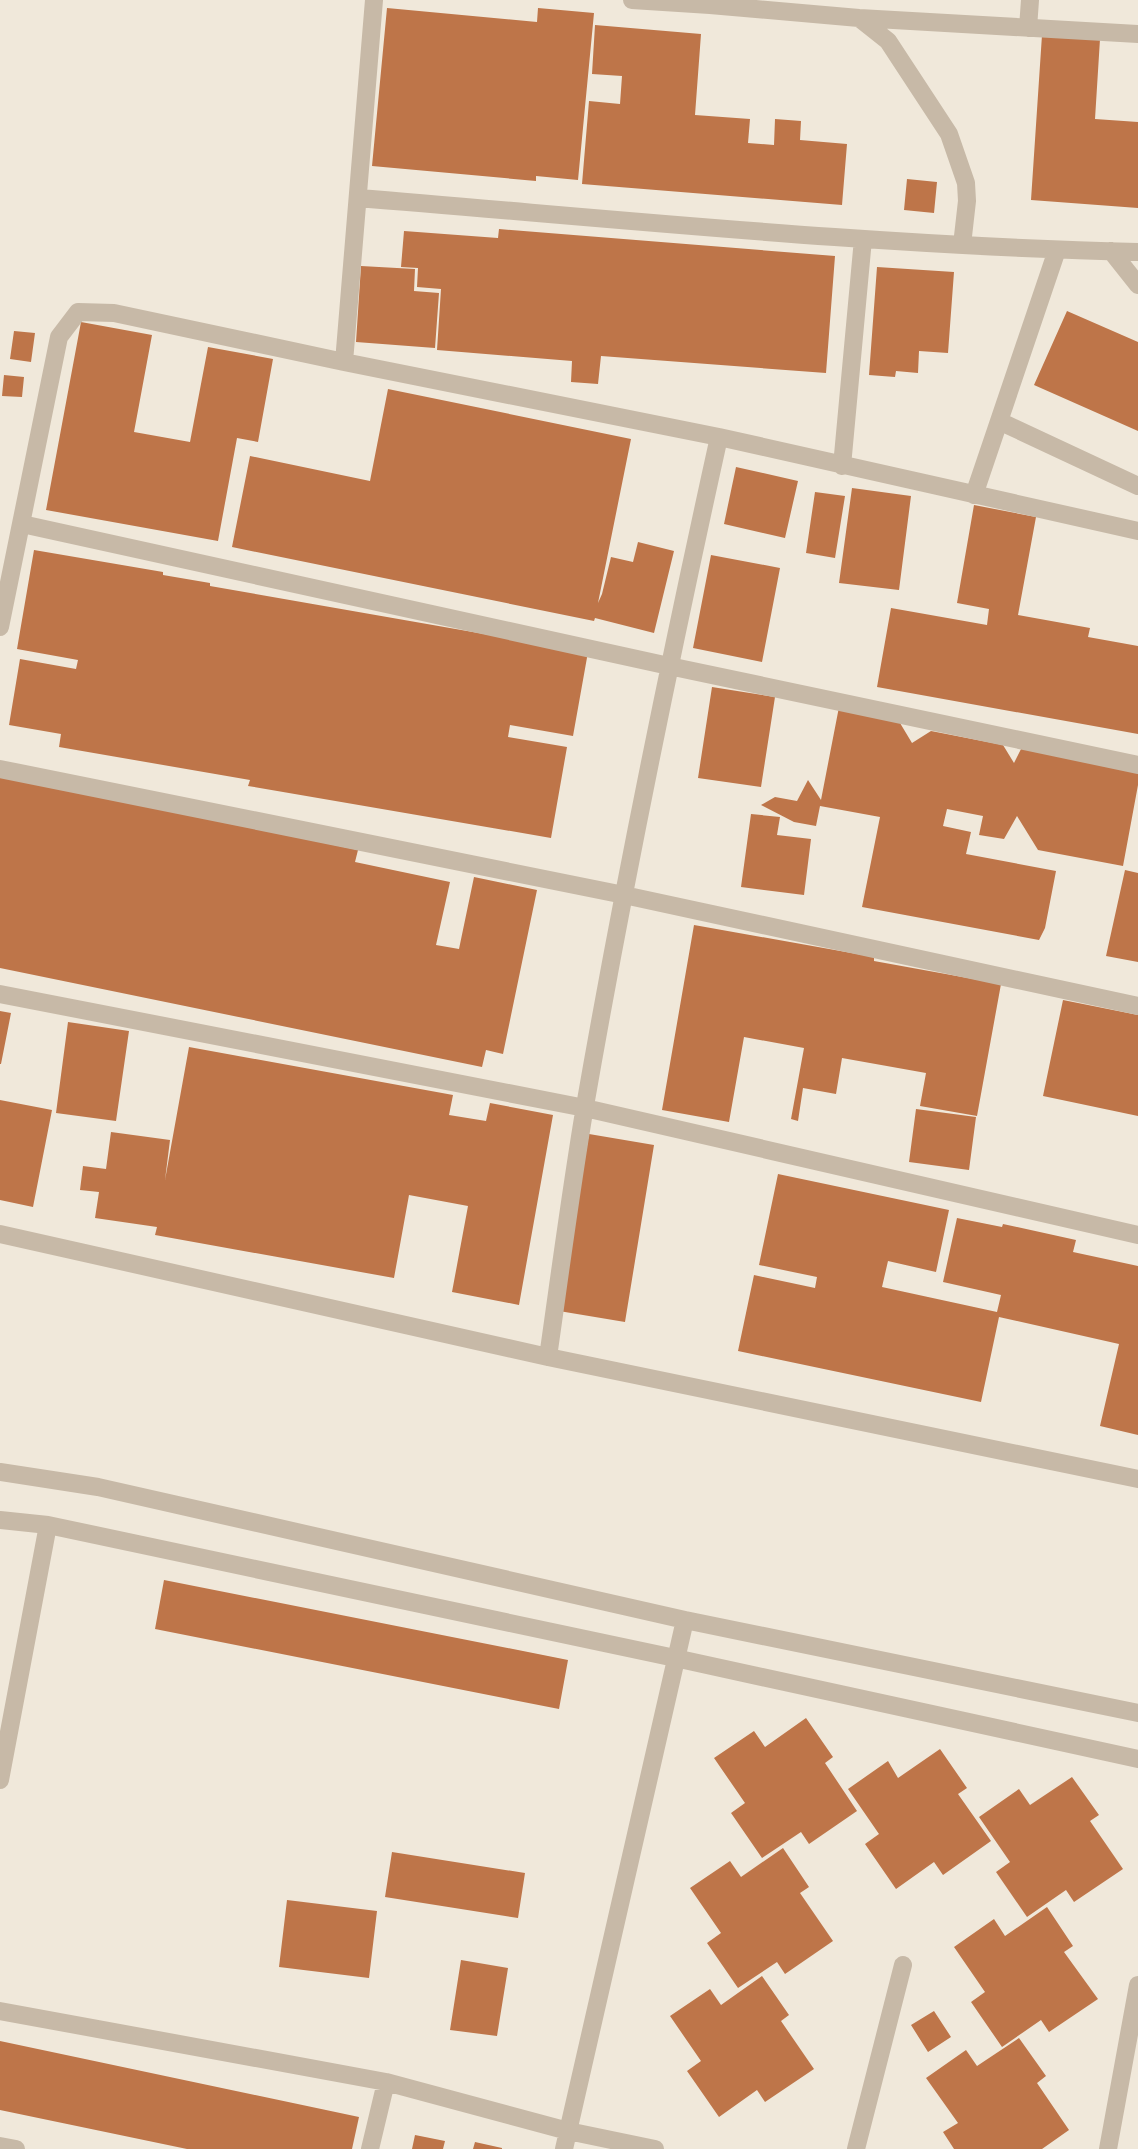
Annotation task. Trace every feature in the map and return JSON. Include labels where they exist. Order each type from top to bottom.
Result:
[{"type":"street","points":[[344,362],[374,0]]},
{"type":"street","points":[[632,0],[710,2],[859,18],[1138,34]]},
{"type":"street","points":[[1028,28],[1030,0]]},
{"type":"street","points":[[859,18],[888,41],[949,134],[966,183],[967,201],[962,245]]},
{"type":"street","points":[[358,198],[863,239],[1138,252]]},
{"type":"street","points":[[842,466],[863,239]]},
{"type":"street","points":[[975,495],[1058,250]]},
{"type":"street","points":[[1111,251],[1138,285]]},
{"type":"street","points":[[0,627],[59,337],[78,312],[114,313],[719,437],[1138,531]]},
{"type":"street","points":[[999,421],[1138,486]]},
{"type":"street","points":[[548,1357],[585,1108],[624,895],[669,666],[719,437]]},
{"type":"street","points":[[22,524],[669,666],[1138,765]]},
{"type":"street","points":[[0,769],[624,895],[1138,1006]]},
{"type":"street","points":[[0,994],[585,1108],[1138,1235]]},
{"type":"street","points":[[0,1234],[548,1357],[1138,1479]]},
{"type":"street","points":[[0,1472],[98,1487],[685,1620],[1138,1713]]},
{"type":"street","points":[[0,1520],[48,1525],[1138,1759]]},
{"type":"street","points":[[0,1780],[48,1525]]},
{"type":"street","points":[[564,2149],[685,1620]]},
{"type":"street","points":[[856,2149],[904,1965]]},
{"type":"street","points":[[1108,2149],[1138,1984]]},
{"type":"street","points":[[0,2011],[386,2081],[568,2131],[655,2149]]},
{"type":"street","points":[[370,2149],[386,2081]]},
{"type":"street","points":[[0,2146],[16,2149]]},
{"type":"building","points":[[387,8],[537,22],[538,8],[594,13],[578,180],[536,176],[536,181],[372,166]]},
{"type":"building","points":[[595,25],[701,34],[695,115],[750,119],[748,143],[774,145],[775,119],[801,121],[800,140],[847,144],[842,205],[582,184],[589,101],[620,104],[622,76],[592,74]]},
{"type":"building","points":[[1042,35],[1100,39],[1095,119],[1138,122],[1138,208],[1031,200]]},
{"type":"building","points":[[907,179],[937,182],[934,213],[904,210]]},
{"type":"building","points":[[499,229],[835,256],[826,373],[601,356],[598,384],[571,382],[572,361],[437,350],[441,289],[417,287],[418,268],[401,267],[404,231],[498,238]]},
{"type":"building","points":[[361,266],[415,269],[414,291],[439,293],[435,348],[356,342]]},
{"type":"building","points":[[877,267],[954,272],[948,353],[919,351],[918,373],[896,371],[895,377],[869,375]]},
{"type":"building","points":[[1067,311],[1138,342],[1138,431],[1034,385]]},
{"type":"building","points":[[81,322],[152,335],[134,432],[190,442],[208,347],[273,359],[258,442],[237,438],[218,541],[46,510]]},
{"type":"building","points":[[14,331],[35,333],[31,362],[10,359]]},
{"type":"building","points":[[4,375],[24,377],[22,397],[2,396]]},
{"type":"building","points":[[388,389],[631,439],[598,603],[611,557],[633,562],[638,542],[674,551],[654,633],[595,618],[594,621],[232,547],[250,456],[370,481]]},
{"type":"building","points":[[736,467],[798,481],[785,538],[724,524]]},
{"type":"building","points":[[852,488],[911,496],[899,590],[839,583]]},
{"type":"building","points":[[815,492],[845,496],[835,558],[806,553]]},
{"type":"building","points":[[974,505],[1036,517],[1018,615],[1090,628],[1088,637],[1138,646],[1138,734],[877,687],[891,608],[987,625],[989,609],[957,603]]},
{"type":"building","points":[[34,550],[163,572],[163,575],[210,583],[210,586],[588,652],[573,736],[510,725],[508,737],[567,747],[551,838],[248,786],[250,780],[59,747],[61,734],[9,725],[20,659],[76,669],[78,660],[17,649]]},
{"type":"building","points":[[711,555],[780,568],[762,662],[693,648]]},
{"type":"building","points":[[712,687],[775,697],[761,787],[698,778]]},
{"type":"building","points":[[839,707],[897,718],[912,743],[931,731],[1003,745],[1014,763],[1022,747],[1138,769],[1138,785],[1123,866],[1038,850],[1017,816],[1004,839],[979,835],[983,816],[947,809],[943,826],[971,832],[966,854],[1056,871],[1045,928],[1039,940],[862,907],[880,817],[820,806],[816,826],[794,822],[761,805],[775,797],[797,801],[808,780],[821,800]]},
{"type":"building","points":[[0,775],[358,850],[355,862],[450,882],[436,945],[459,949],[474,877],[537,890],[503,1054],[486,1050],[482,1067],[0,968]]},
{"type":"building","points":[[751,814],[780,817],[777,835],[811,839],[804,895],[741,887]]},
{"type":"building","points":[[1125,870],[1138,873],[1138,962],[1106,956]]},
{"type":"building","points":[[694,925],[874,957],[874,961],[1001,984],[977,1116],[920,1106],[926,1073],[842,1058],[836,1094],[803,1088],[798,1121],[791,1119],[804,1048],[744,1037],[729,1122],[662,1110]]},
{"type":"building","points":[[1063,1000],[1138,1015],[1138,1116],[1043,1096]]},
{"type":"building","points":[[0,1011],[11,1013],[1,1064],[0,1064]]},
{"type":"building","points":[[68,1022],[129,1031],[116,1121],[56,1113]]},
{"type":"building","points":[[189,1047],[453,1095],[449,1115],[486,1121],[490,1103],[553,1115],[519,1305],[452,1292],[468,1206],[409,1195],[394,1278],[155,1235],[157,1227],[95,1218],[99,1192],[80,1190],[83,1166],[106,1169],[111,1132],[170,1140],[165,1180]]},
{"type":"building","points":[[0,1100],[52,1110],[33,1207],[0,1200]]},
{"type":"building","points":[[916,1109],[976,1117],[969,1170],[909,1162]]},
{"type":"building","points":[[589,1134],[654,1145],[625,1322],[559,1311]]},
{"type":"building","points":[[778,1174],[949,1210],[936,1272],[888,1261],[882,1287],[997,1312],[1001,1295],[943,1282],[957,1218],[1002,1227],[1003,1224],[1076,1240],[1073,1252],[1138,1266],[1138,1435],[1100,1426],[1119,1344],[999,1317],[981,1402],[738,1351],[754,1275],[815,1288],[817,1277],[759,1265]]},
{"type":"building","points":[[164,1580],[568,1660],[559,1709],[155,1629]]},
{"type":"building","points":[[806,1718],[833,1757],[825,1763],[857,1811],[809,1844],[801,1832],[762,1858],[731,1813],[745,1803],[714,1758],[754,1731],[765,1747]]},
{"type":"building","points":[[940,1749],[967,1788],[958,1794],[991,1841],[943,1875],[934,1862],[896,1889],[865,1844],[879,1834],[848,1789],[888,1761],[898,1778]]},
{"type":"building","points":[[1072,1777],[1099,1815],[1090,1821],[1123,1869],[1074,1902],[1066,1890],[1027,1917],[996,1872],[1010,1862],[979,1817],[1019,1789],[1030,1805]]},
{"type":"building","points":[[783,1848],[809,1887],[800,1893],[833,1941],[785,1974],[777,1962],[738,1988],[707,1943],[721,1933],[690,1888],[730,1861],[741,1877]]},
{"type":"building","points":[[392,1852],[525,1873],[518,1918],[385,1897]]},
{"type":"building","points":[[287,1900],[377,1911],[369,1978],[279,1967]]},
{"type":"building","points":[[1047,1907],[1073,1946],[1064,1952],[1098,1999],[1049,2032],[1041,2020],[1002,2047],[971,2002],[985,1992],[954,1947],[994,1919],[1005,1936]]},
{"type":"building","points":[[461,1960],[508,1968],[497,2036],[450,2030]]},
{"type":"building","points":[[762,1976],[789,2015],[781,2021],[814,2069],[765,2102],[757,2090],[719,2117],[687,2071],[701,2061],[670,2016],[710,1989],[721,2005]]},
{"type":"building","points":[[934,2011],[951,2037],[928,2052],[911,2025]]},
{"type":"building","points":[[1019,2038],[1046,2076],[1037,2083],[1069,2130],[1042,2149],[954,2149],[943,2132],[958,2123],[926,2078],[966,2050],[977,2066]]},
{"type":"building","points":[[0,2041],[359,2117],[352,2149],[187,2149],[0,2110]]},
{"type":"building","points":[[415,2135],[445,2141],[443,2149],[412,2149]]},
{"type":"building","points":[[475,2142],[502,2148],[502,2149],[473,2149]]}]
